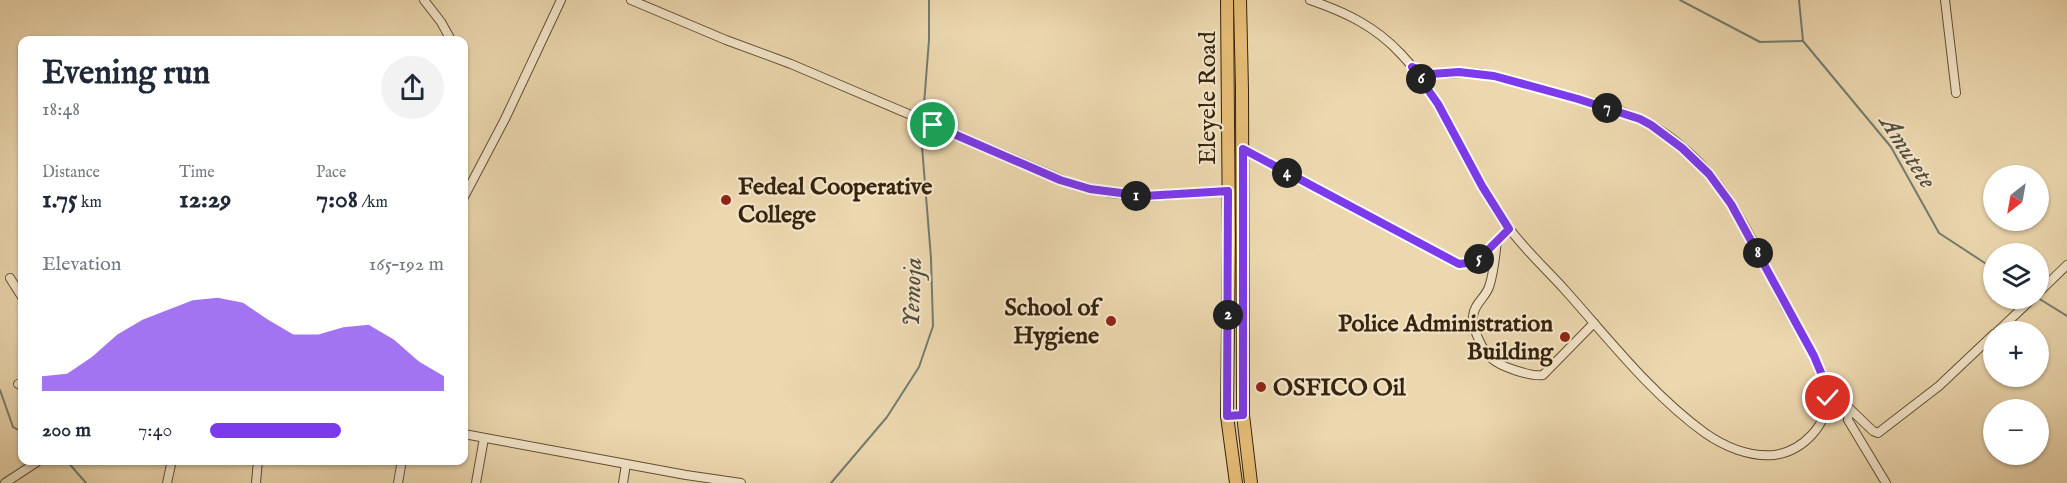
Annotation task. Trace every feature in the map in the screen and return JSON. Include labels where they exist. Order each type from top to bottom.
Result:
[{"type":"main road","name":"Eleyele Road","points":[[1227,0],[1227,416],[1236,483]]},
{"type":"main road","name":"Eleyele Road","points":[[1240,0],[1243,149],[1243,415],[1251,483]]},
{"type":"main road","points":[[1227,416],[1243,415]]},
{"type":"street","points":[[424,0],[449,36]]},
{"type":"street","points":[[468,189],[505,119],[561,0]]},
{"type":"street","points":[[631,0],[791,64],[1060,180],[1090,189],[1144,196],[1228,191]]},
{"type":"street","points":[[1310,0],[1367,24],[1389,41],[1412,67],[1438,104],[1478,179],[1509,229],[1616,347],[1678,410],[1706,434],[1735,449],[1760,455],[1773,455],[1799,447],[1816,430],[1824,415],[1828,398],[1827,387],[1814,356],[1731,204],[1709,174],[1665,134],[1629,116],[1521,82],[1477,73],[1431,74],[1412,67]]},
{"type":"street","points":[[1945,0],[1956,93]]},
{"type":"street","points":[[1243,149],[1459,264],[1476,262],[1509,229]]},
{"type":"street","points":[[1497,241],[1490,285],[1485,297],[1476,305],[1473,316],[1475,327],[1490,358],[1499,364],[1536,376],[1544,375],[1594,323]]},
{"type":"street","points":[[2049,283],[2067,265]]},
{"type":"street","points":[[10,278],[18,291]]},
{"type":"street","points":[[2009,321],[2023,309]]},
{"type":"street","points":[[1827,387],[1873,431],[1878,433],[1939,386],[1983,344]]},
{"type":"street","points":[[1849,409],[1848,420],[1851,427],[1886,483]]},
{"type":"street","points":[[468,435],[626,464],[698,480],[741,483]]},
{"type":"street","points":[[476,483],[484,438]]},
{"type":"street","points":[[623,483],[626,464]]},
{"type":"street","points":[[4,483],[32,465]]},
{"type":"street","points":[[167,483],[171,465]]},
{"type":"street","points":[[256,483],[258,465]]},
{"type":"street","points":[[398,483],[401,465]]},
{"type":"waterway","name":"Yemoja","points":[[923,117],[929,40],[929,0]]},
{"type":"waterway","points":[[1680,0],[1760,42],[1803,41]]},
{"type":"waterway","points":[[1799,0],[1803,41]]},
{"type":"waterway","name":"Amutete","points":[[1803,41],[1891,147],[1939,233],[1983,262]]},
{"type":"waterway","name":"Yemoja","points":[[831,483],[887,417],[919,367],[933,326],[922,122]]},
{"type":"waterway","name":"Amutete","points":[[2049,305],[2067,316]]},
{"type":"waterway","points":[[0,390],[13,427],[18,430]]},
{"type":"waterway","points":[[70,465],[86,483]]},
{"type":"place","name":"Fedeal Cooperative College","points":[[726,200]]},
{"type":"place","name":"School of Hygiene","points":[[1111,321]]},
{"type":"place","name":"Police Administration Building","points":[[1565,337]]},
{"type":"place","name":"OSFICO Oil","points":[[1261,387]]},
{"type":"route","points":[[933,125],[1060,180],[1090,189],[1144,196],[1228,191],[1227,416],[1243,415],[1243,149],[1459,264],[1469,264],[1476,262],[1509,229],[1482,186],[1447,119],[1412,67],[1431,74],[1459,72],[1494,76],[1578,99],[1640,119],[1651,125],[1682,148],[1721,188],[1814,356],[1827,387],[1828,398]]}]
